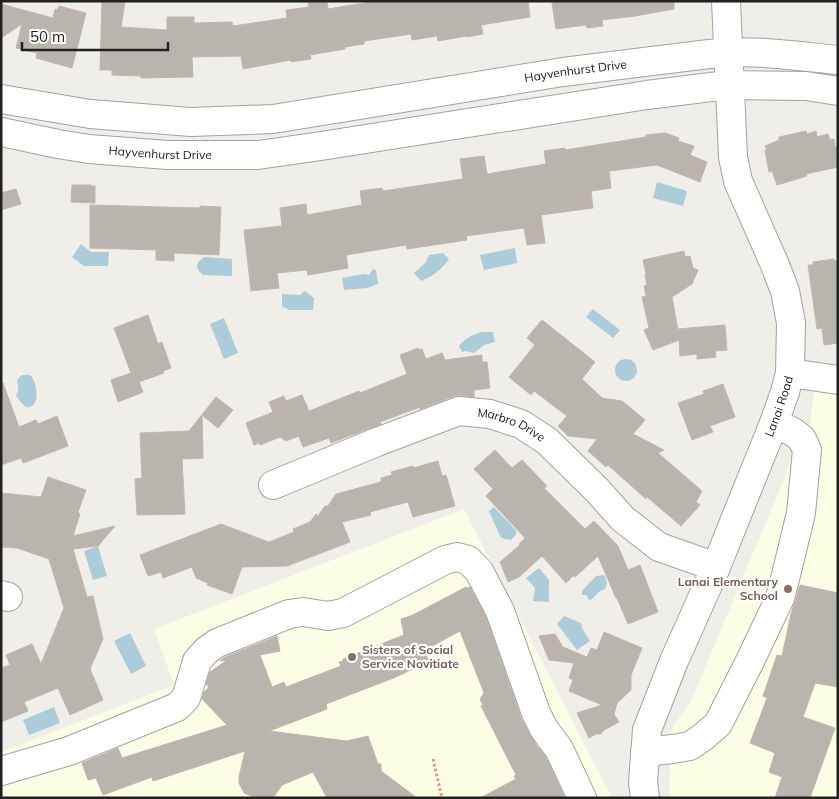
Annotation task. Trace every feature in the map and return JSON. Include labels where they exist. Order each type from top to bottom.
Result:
[{"type":"street","name":"Lanai Road","points":[[645,798],[643,782],[646,730],[716,567],[774,423],[786,392],[791,365],[791,323],[785,291],[738,181],[733,157],[726,1]]},
{"type":"street","name":"Hayvenhurst Drive","points":[[1,99],[90,114],[191,122],[273,120],[563,72],[728,52],[838,60]]},
{"type":"street","name":"Hayvenhurst Drive","points":[[1,132],[89,149],[168,155],[258,155],[647,95],[729,85],[806,86],[838,91]]},
{"type":"street","points":[[315,112],[321,146]]},
{"type":"street","points":[[791,365],[838,360]]},
{"type":"street","points":[[791,365],[838,380]]},
{"type":"street","name":"Marbro Drive","points":[[273,485],[377,442],[459,411],[490,414],[521,424],[547,441],[597,490],[623,519],[659,548],[716,567]]},
{"type":"street","points":[[645,752],[690,746],[703,738],[718,724],[780,598],[801,513],[807,450],[802,439],[793,432],[774,423]]},
{"type":"street","points":[[1,771],[69,751],[177,707],[186,698],[197,660],[218,643],[289,614],[303,612],[328,616],[342,613],[445,560],[456,557],[468,560],[479,571],[500,611],[536,713],[544,729],[559,749],[582,798]]},
{"type":"path","points":[[433,759],[442,798]]},
{"type":"shaded area","name":"Lanai Elementary School","points":[[838,370],[838,798],[672,798],[669,788],[672,728],[691,701],[785,477],[793,448],[809,430],[816,377]]},
{"type":"shaded area","name":"Sisters of Social Service Novitiate","points":[[464,509],[612,798],[1,798],[1,752],[174,685],[154,629]]},
{"type":"water","points":[[657,182],[687,191],[683,206],[653,198]]},
{"type":"water","points":[[81,244],[91,252],[109,252],[108,266],[84,266],[72,257]]},
{"type":"water","points":[[515,248],[517,263],[484,270],[480,255]]},
{"type":"water","points":[[443,253],[449,259],[446,263],[433,275],[421,281],[414,273],[426,262],[429,255]]},
{"type":"water","points":[[205,257],[232,259],[232,276],[203,275],[197,266],[200,260]]},
{"type":"water","points":[[373,269],[376,270],[378,284],[367,288],[344,290],[342,278],[363,274],[369,275]]},
{"type":"water","points":[[305,291],[314,298],[313,310],[289,310],[282,306],[282,294],[300,295]]},
{"type":"water","points":[[593,309],[620,330],[613,338],[586,317]]},
{"type":"water","points":[[224,318],[238,353],[224,359],[210,324]]},
{"type":"water","points":[[482,332],[493,332],[495,342],[484,345],[474,353],[462,352],[459,346],[461,343],[469,337]]},
{"type":"water","points":[[626,359],[634,362],[637,370],[634,378],[626,381],[618,378],[615,370],[618,362]]},
{"type":"water","points":[[23,375],[31,376],[36,390],[36,401],[29,407],[26,407],[16,395],[18,389],[17,381]]},
{"type":"water","points":[[494,507],[516,530],[515,536],[511,540],[500,536],[489,511]]},
{"type":"water","points":[[98,546],[107,576],[93,580],[84,551]]},
{"type":"water","points":[[539,568],[549,580],[549,602],[533,601],[535,588],[526,578]]},
{"type":"water","points":[[605,575],[607,584],[605,589],[600,591],[590,601],[586,595],[582,595],[582,591],[596,576]]},
{"type":"water","points":[[564,616],[581,623],[590,641],[577,650],[557,624]]},
{"type":"water","points":[[130,633],[146,666],[131,674],[114,641]]},
{"type":"water","points":[[54,707],[60,723],[29,735],[23,720]]},
{"type":"building","points":[[102,1],[125,1],[121,27],[167,30],[167,17],[194,17],[194,23],[232,22],[233,26],[287,18],[286,10],[309,7],[308,1],[327,1],[328,9],[376,1],[528,1],[530,17],[481,25],[483,34],[467,37],[438,41],[437,36],[412,40],[411,34],[364,41],[364,44],[345,47],[345,49],[310,55],[311,59],[291,62],[291,60],[243,69],[241,56],[192,57],[193,77],[141,78],[141,76],[112,75],[112,70],[100,70]]},
{"type":"building","points":[[568,1],[674,1],[674,9],[602,20],[603,26],[587,28],[586,25],[556,29],[552,3]]},
{"type":"building","points":[[1,4],[53,18],[55,9],[57,10],[59,6],[86,13],[72,68],[36,58],[37,53],[16,48],[22,24],[1,38]]},
{"type":"building","points":[[806,131],[807,134],[816,131],[817,137],[828,134],[830,140],[834,139],[835,147],[838,147],[838,167],[806,174],[807,176],[777,185],[772,171],[769,172],[765,146],[779,140],[779,137]]},
{"type":"building","points":[[665,133],[679,138],[678,141],[694,146],[690,155],[707,162],[700,182],[657,165],[609,171],[611,188],[591,191],[593,208],[541,215],[545,243],[527,245],[524,228],[466,236],[467,240],[407,249],[406,245],[346,255],[348,268],[308,275],[307,270],[277,273],[279,288],[251,291],[244,230],[282,226],[280,208],[306,204],[307,215],[362,205],[360,191],[382,188],[383,191],[463,179],[460,159],[484,156],[487,174],[546,164],[544,151],[565,148],[565,150]]},
{"type":"building","points":[[72,185],[95,186],[95,203],[71,202]]},
{"type":"building","points":[[16,189],[21,204],[1,210],[1,193]]},
{"type":"building","points":[[90,205],[221,207],[219,255],[174,253],[174,261],[156,260],[156,250],[90,248]]},
{"type":"building","points":[[684,251],[685,257],[690,256],[693,268],[698,270],[692,284],[672,297],[678,330],[725,325],[727,350],[715,351],[716,357],[697,359],[697,354],[680,356],[679,340],[653,350],[644,330],[649,328],[642,297],[646,296],[644,286],[647,285],[643,260]]},
{"type":"building","points":[[834,259],[834,261],[838,260],[838,343],[824,345],[822,328],[817,329],[808,265],[813,265],[813,262]]},
{"type":"building","points":[[148,315],[158,344],[162,342],[171,368],[163,371],[164,373],[139,382],[143,392],[118,402],[111,380],[131,373],[114,328]]},
{"type":"building","points":[[542,320],[595,362],[582,379],[602,398],[622,401],[645,420],[633,434],[664,450],[658,453],[702,491],[696,502],[700,505],[681,526],[647,497],[646,499],[608,465],[606,467],[588,451],[597,439],[568,436],[558,426],[567,416],[534,391],[531,395],[509,377],[535,345],[527,338]]},
{"type":"building","points":[[418,348],[419,350],[422,349],[426,359],[442,353],[445,360],[482,355],[482,362],[487,362],[490,388],[474,390],[474,397],[454,396],[420,409],[420,407],[331,443],[329,438],[303,447],[299,436],[286,441],[280,437],[260,445],[259,443],[254,445],[246,423],[273,412],[269,402],[284,396],[286,401],[302,395],[309,411],[359,391],[360,393],[407,374],[400,355]]},
{"type":"building","points":[[1,383],[3,383],[19,427],[36,420],[38,424],[57,416],[68,446],[23,463],[21,458],[1,465]]},
{"type":"building","points":[[723,384],[735,417],[710,426],[713,432],[692,440],[678,403],[704,394],[703,391]]},
{"type":"building","points":[[216,397],[233,410],[218,428],[202,415],[203,458],[182,459],[185,514],[137,515],[135,479],[142,478],[140,433],[189,431]]},
{"type":"building","points":[[495,450],[512,468],[522,460],[547,486],[544,488],[585,529],[594,521],[618,546],[628,570],[640,565],[658,612],[628,624],[598,556],[566,583],[542,556],[519,577],[508,582],[500,562],[520,545],[525,538],[486,496],[493,489],[474,469]]},
{"type":"building","points":[[438,461],[442,476],[446,475],[455,506],[413,517],[408,502],[370,512],[371,515],[342,522],[350,542],[287,566],[242,567],[232,594],[207,585],[208,583],[196,578],[192,567],[163,578],[161,572],[148,576],[140,555],[221,524],[269,542],[294,532],[293,529],[310,522],[316,514],[318,516],[325,506],[328,506],[336,494],[381,482],[381,478],[392,475],[391,472]]},
{"type":"building","points":[[48,477],[86,490],[78,512],[80,514],[73,536],[115,526],[98,546],[73,549],[87,597],[93,596],[103,639],[90,669],[103,700],[70,715],[58,688],[24,702],[28,711],[1,722],[1,668],[10,665],[6,655],[32,644],[41,664],[64,608],[49,559],[17,548],[1,547],[1,493],[41,497]]},
{"type":"building","points":[[800,585],[838,593],[838,687],[815,683],[803,717],[835,728],[810,798],[775,798],[782,777],[769,772],[775,753],[750,743],[767,698],[763,696],[777,655],[782,656],[791,614]]},
{"type":"building","points":[[466,587],[470,587],[486,617],[522,720],[538,748],[546,757],[565,798],[480,798],[516,779],[514,776],[516,775],[481,706],[483,705],[480,699],[484,693],[460,631],[423,651],[429,661],[396,677],[326,704],[327,709],[269,731],[347,741],[368,736],[378,764],[381,764],[381,771],[417,798],[327,798],[313,772],[282,785],[273,798],[254,797],[244,793],[239,783],[245,751],[153,781],[152,777],[103,795],[96,778],[88,780],[82,763],[118,748],[122,758],[227,725],[202,699],[204,692],[209,687],[206,684],[210,672],[227,660],[220,661],[225,657],[277,636],[280,651],[260,655],[272,687],[284,682],[286,687],[341,666],[339,662],[343,661],[343,659],[404,635],[401,619],[413,615]]},
{"type":"building","points":[[604,632],[642,648],[631,675],[631,690],[617,703],[614,714],[619,722],[604,730],[601,734],[596,734],[589,738],[577,713],[602,705],[569,691],[573,680],[569,678],[574,663],[549,660],[539,636],[555,634],[563,647],[587,657],[591,648],[597,650]]},
{"type":"place","name":"Lanai Elementary School","points":[[788,589]]},
{"type":"place","name":"Sisters of Social Service Novitiate","points":[[352,657]]}]
